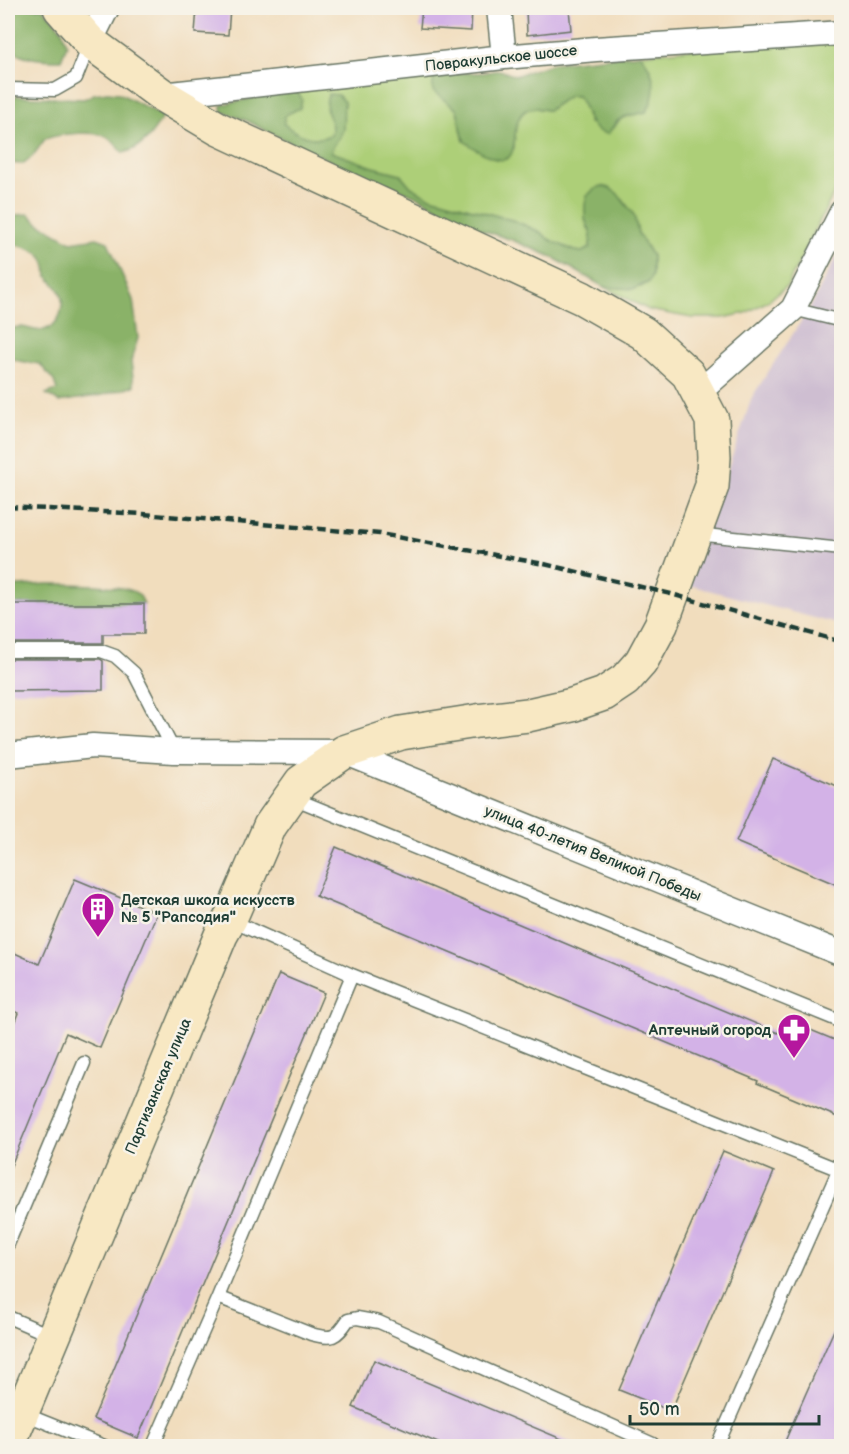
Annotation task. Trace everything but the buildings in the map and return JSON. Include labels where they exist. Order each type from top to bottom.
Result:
[{"type":"street","name":"Партизанская улица","points":[[8,1446],[221,935],[230,920],[270,826],[301,782],[344,752],[401,733],[528,715],[572,705],[604,694],[625,680],[641,662],[660,625],[712,486],[714,457],[712,420],[688,374],[643,333],[582,298],[219,129],[162,95],[90,42],[60,8]]},
{"type":"street","points":[[90,42],[107,8]]},
{"type":"street","points":[[499,8],[504,57]]},
{"type":"street","name":"Повракульское шоссе","points":[[162,95],[504,57],[842,33]]},
{"type":"street","points":[[698,393],[793,309],[842,212]]},
{"type":"street","points":[[8,755],[93,746],[174,751],[344,752]]},
{"type":"street","name":"улица 40-летия Великой Победы","points":[[344,752],[842,954]]},
{"type":"lane","points":[[8,89],[55,90],[76,78],[90,42]]},
{"type":"lane","points":[[793,309],[842,321]]},
{"type":"lane","points":[[694,534],[842,549]]},
{"type":"lane","points":[[8,651],[100,651],[115,656],[134,673],[174,751]]},
{"type":"lane","points":[[291,797],[842,1022]]},
{"type":"lane","points":[[230,920],[352,975],[840,1170],[717,1446]]},
{"type":"lane","points":[[153,1446],[218,1297],[352,975]]},
{"type":"lane","points":[[8,1245],[84,1063]]},
{"type":"lane","points":[[218,1297],[310,1334],[326,1338],[339,1334],[348,1320],[357,1318],[379,1322],[655,1446]]},
{"type":"lane","points":[[8,1317],[53,1336]]},
{"type":"lane","points":[[21,1413],[104,1446]]},
{"type":"shaded area","points":[[841,247],[841,625],[689,585],[752,397],[811,306]]},
{"type":"green space","points":[[8,8],[43,8],[62,30],[67,45],[61,60],[34,58],[8,49]]},
{"type":"green space","points":[[841,34],[841,179],[787,286],[768,301],[746,313],[723,318],[692,318],[649,310],[604,287],[641,287],[649,282],[652,275],[652,256],[638,233],[634,215],[623,200],[587,226],[591,233],[590,249],[582,252],[574,251],[515,221],[427,196],[411,187],[400,174],[331,152],[333,144],[340,137],[344,103],[326,109],[331,119],[331,135],[318,138],[306,137],[283,124],[285,115],[300,108],[289,86],[436,73],[433,91],[457,110],[464,141],[497,160],[514,148],[514,136],[519,118],[528,109],[549,110],[569,96],[577,96],[582,102],[589,123],[614,128],[621,119],[631,116],[652,80],[651,71],[640,54]]},
{"type":"green space","points":[[640,54],[654,82],[653,97],[646,112],[617,121],[608,134],[595,129],[577,96],[569,96],[548,110],[534,108],[523,112],[518,122],[510,156],[502,160],[488,156],[464,141],[457,110],[433,91],[436,73],[482,73],[500,70],[515,76],[554,63]]},
{"type":"green space","points":[[289,86],[298,93],[302,100],[300,108],[285,115],[284,124],[294,131],[312,138],[331,135],[332,124],[326,105],[327,99],[329,94],[338,95],[344,102],[343,129],[331,152],[400,174],[411,187],[427,196],[515,221],[574,251],[582,252],[590,248],[591,233],[585,219],[587,196],[601,186],[609,188],[617,193],[634,215],[638,233],[652,256],[652,275],[649,282],[634,289],[604,287],[552,257],[465,224],[417,196],[339,165],[248,121],[223,112],[221,105],[262,96]]},
{"type":"green space","points":[[119,93],[163,116],[142,144],[123,153],[112,141],[97,134],[60,135],[45,139],[32,157],[22,164],[8,163],[8,100],[12,96],[84,99],[94,94]]},
{"type":"green space","points":[[29,214],[38,223],[71,242],[97,238],[108,242],[133,300],[138,338],[131,361],[134,386],[103,395],[59,402],[46,394],[57,390],[54,381],[40,364],[8,357],[8,330],[24,327],[39,331],[49,328],[60,316],[62,305],[60,292],[47,276],[44,260],[40,255],[8,242],[8,219],[17,215]]},
{"type":"green space","points":[[46,584],[123,588],[139,595],[144,604],[8,604],[8,587]]},
{"type":"railway","points":[[8,507],[143,514],[380,534],[544,564],[671,594],[842,642]]},
{"type":"place","name":"Детская школа искусств № 5 \"Рапсодия\"","points":[[98,938]]},
{"type":"place","name":"Аптечный огород","points":[[794,1059]]}]
